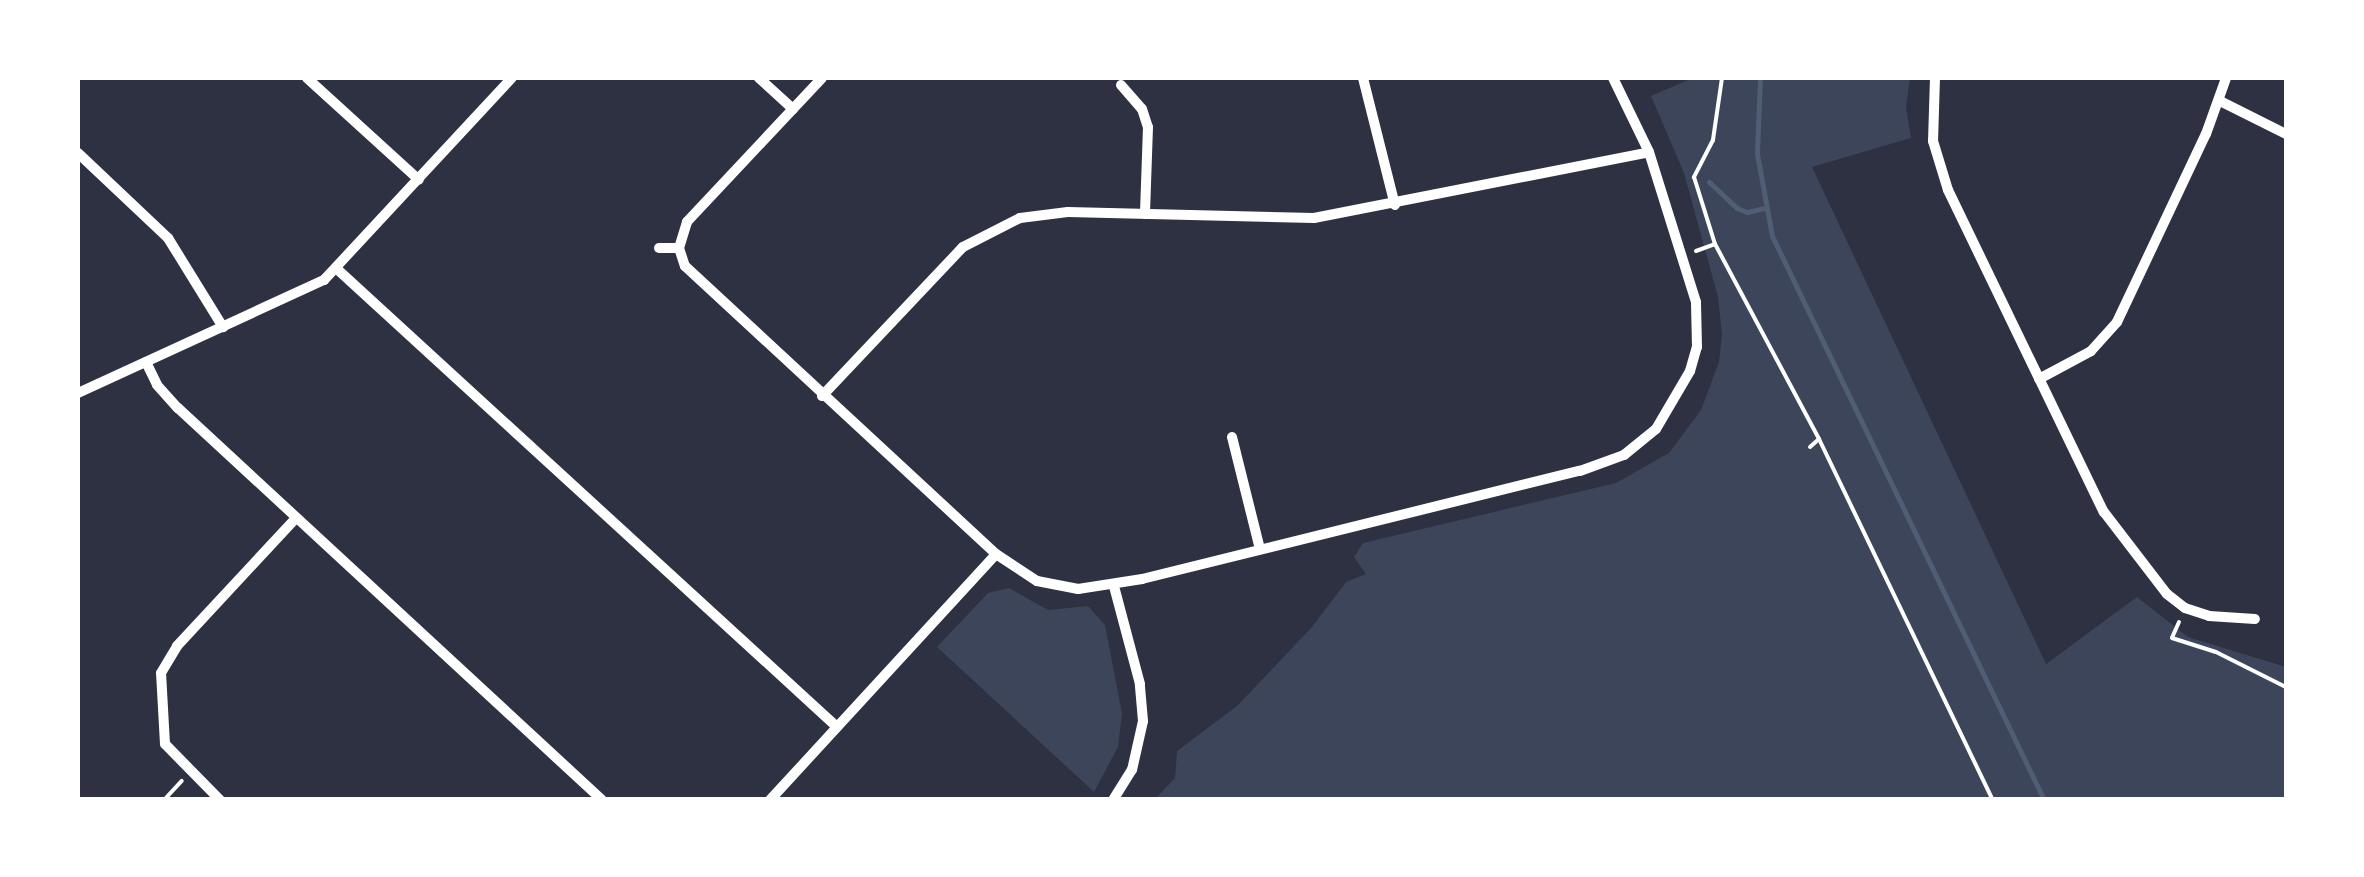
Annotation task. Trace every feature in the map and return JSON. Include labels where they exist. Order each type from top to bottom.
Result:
[{"type":"street","points":[[307,78],[419,180]]},
{"type":"street","points":[[78,393],[318,284],[512,78]]},
{"type":"street","points":[[759,78],[793,109]]},
{"type":"street","points":[[822,78],[687,222],[679,248],[689,271],[996,554],[1024,574],[1052,586],[1114,586],[1614,460],[1643,441],[1670,413],[1690,371],[1698,333],[1696,302],[1649,152],[1613,78]]},
{"type":"street","points":[[1363,78],[1395,205]]},
{"type":"street","points":[[1935,78],[1931,119],[1938,165],[2104,512],[2167,594],[2186,608],[2209,616],[2255,619]]},
{"type":"street","points":[[2039,379],[2090,351],[2117,322],[2220,102],[2226,78]]},
{"type":"street","points":[[1121,85],[1142,109],[1148,128],[1145,214]]},
{"type":"street","points":[[2220,102],[2286,134]]},
{"type":"street","points":[[822,396],[947,263],[978,236],[1040,214],[1281,219],[1395,205],[1649,152]]},
{"type":"street","points":[[78,153],[168,238],[224,327]]},
{"type":"street","points":[[660,248],[679,248]]},
{"type":"street","points":[[337,268],[836,728]]},
{"type":"street","points":[[146,362],[157,385],[178,408],[602,800]]},
{"type":"street","points":[[1232,437],[1260,550]]},
{"type":"street","points":[[220,800],[165,744],[162,668],[296,518]]},
{"type":"street","points":[[770,800],[996,554]]},
{"type":"street","points":[[1114,586],[1140,684],[1143,721],[1132,770],[1114,800]]},
{"type":"path","points":[[1722,78],[1712,140],[1694,177],[1715,244],[1819,439],[1993,800]]},
{"type":"path","points":[[1683,255],[1715,244]]},
{"type":"path","points":[[1810,447],[1819,439]]},
{"type":"path","points":[[2186,608],[2172,638],[2216,652],[2286,688]]},
{"type":"path","points":[[164,800],[190,772]]},
{"type":"shaded area","points":[[1693,78],[1910,78],[1906,108],[1911,138],[1812,167],[2046,664],[2137,597],[2188,637],[2286,667],[2286,799],[1154,800],[1175,778],[1177,751],[1237,706],[1312,627],[1346,582],[1366,574],[1354,557],[1363,543],[1616,483],[1669,453],[1701,410],[1719,362],[1722,334],[1718,297],[1684,173],[1651,96]]},
{"type":"shaded area","points":[[1009,588],[1048,610],[1088,606],[1105,625],[1122,713],[1118,747],[1094,792],[937,647],[988,593]]},
{"type":"waterway","points":[[1760,78],[1757,154],[1772,236],[2044,800]]},
{"type":"waterway","points":[[1709,182],[1737,208],[1747,212],[1764,208]]}]
